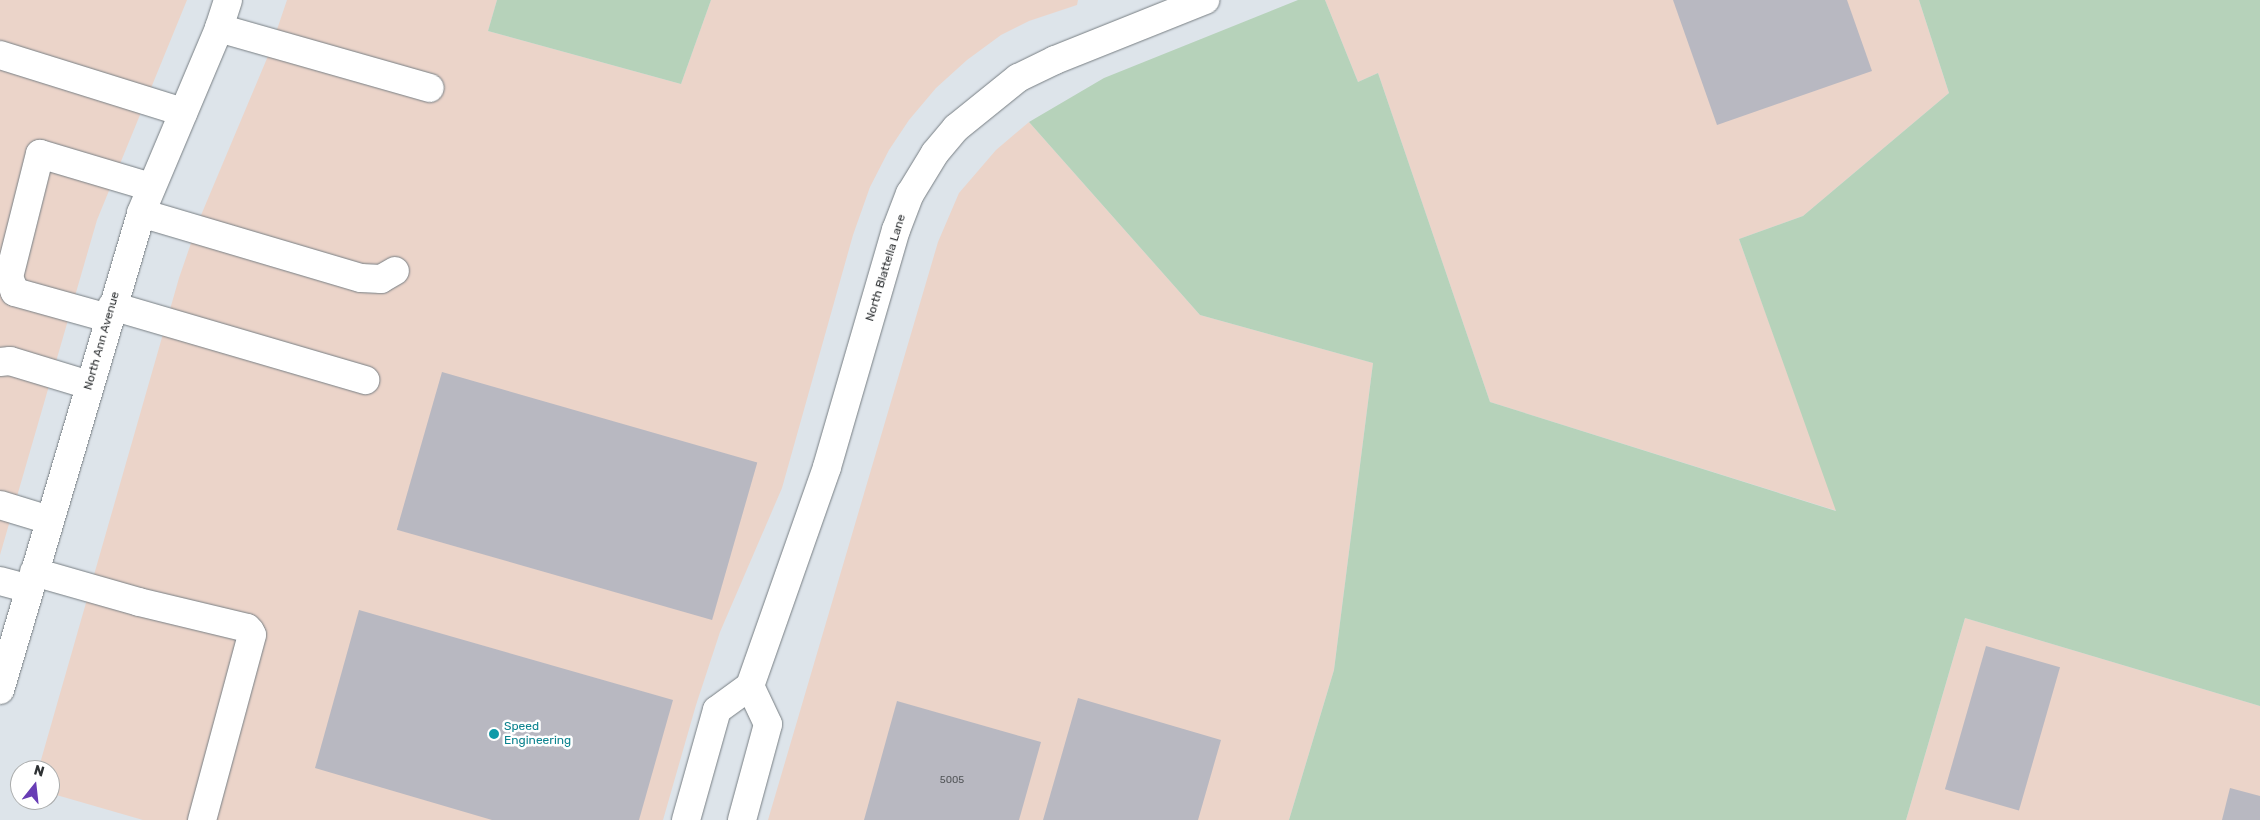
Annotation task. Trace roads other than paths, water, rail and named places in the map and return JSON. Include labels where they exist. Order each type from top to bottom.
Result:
[{"type":"street","name":"North Ann Avenue","points":[[0,690],[110,312],[141,213],[219,28],[228,0]]},
{"type":"street","name":"North Blattella Lane","points":[[750,686],[792,573],[827,467],[896,230],[910,194],[935,153],[956,128],[1018,78],[1055,60],[1205,0]]},
{"type":"street","points":[[219,28],[430,88]]},
{"type":"street","points":[[0,55],[183,112]]},
{"type":"street","points":[[151,187],[40,154],[9,277],[15,292],[110,312],[365,380]]},
{"type":"street","points":[[141,213],[361,278],[380,279],[395,271]]},
{"type":"street","points":[[0,362],[10,361],[89,385]]},
{"type":"street","points":[[0,505],[49,520]]},
{"type":"street","points":[[0,581],[31,580],[139,602],[247,628],[252,635],[202,820]]},
{"type":"street","points":[[686,820],[717,710],[750,686],[768,724],[742,820]]},
{"type":"place","name":"Speed Engineering","points":[[494,734]]}]
